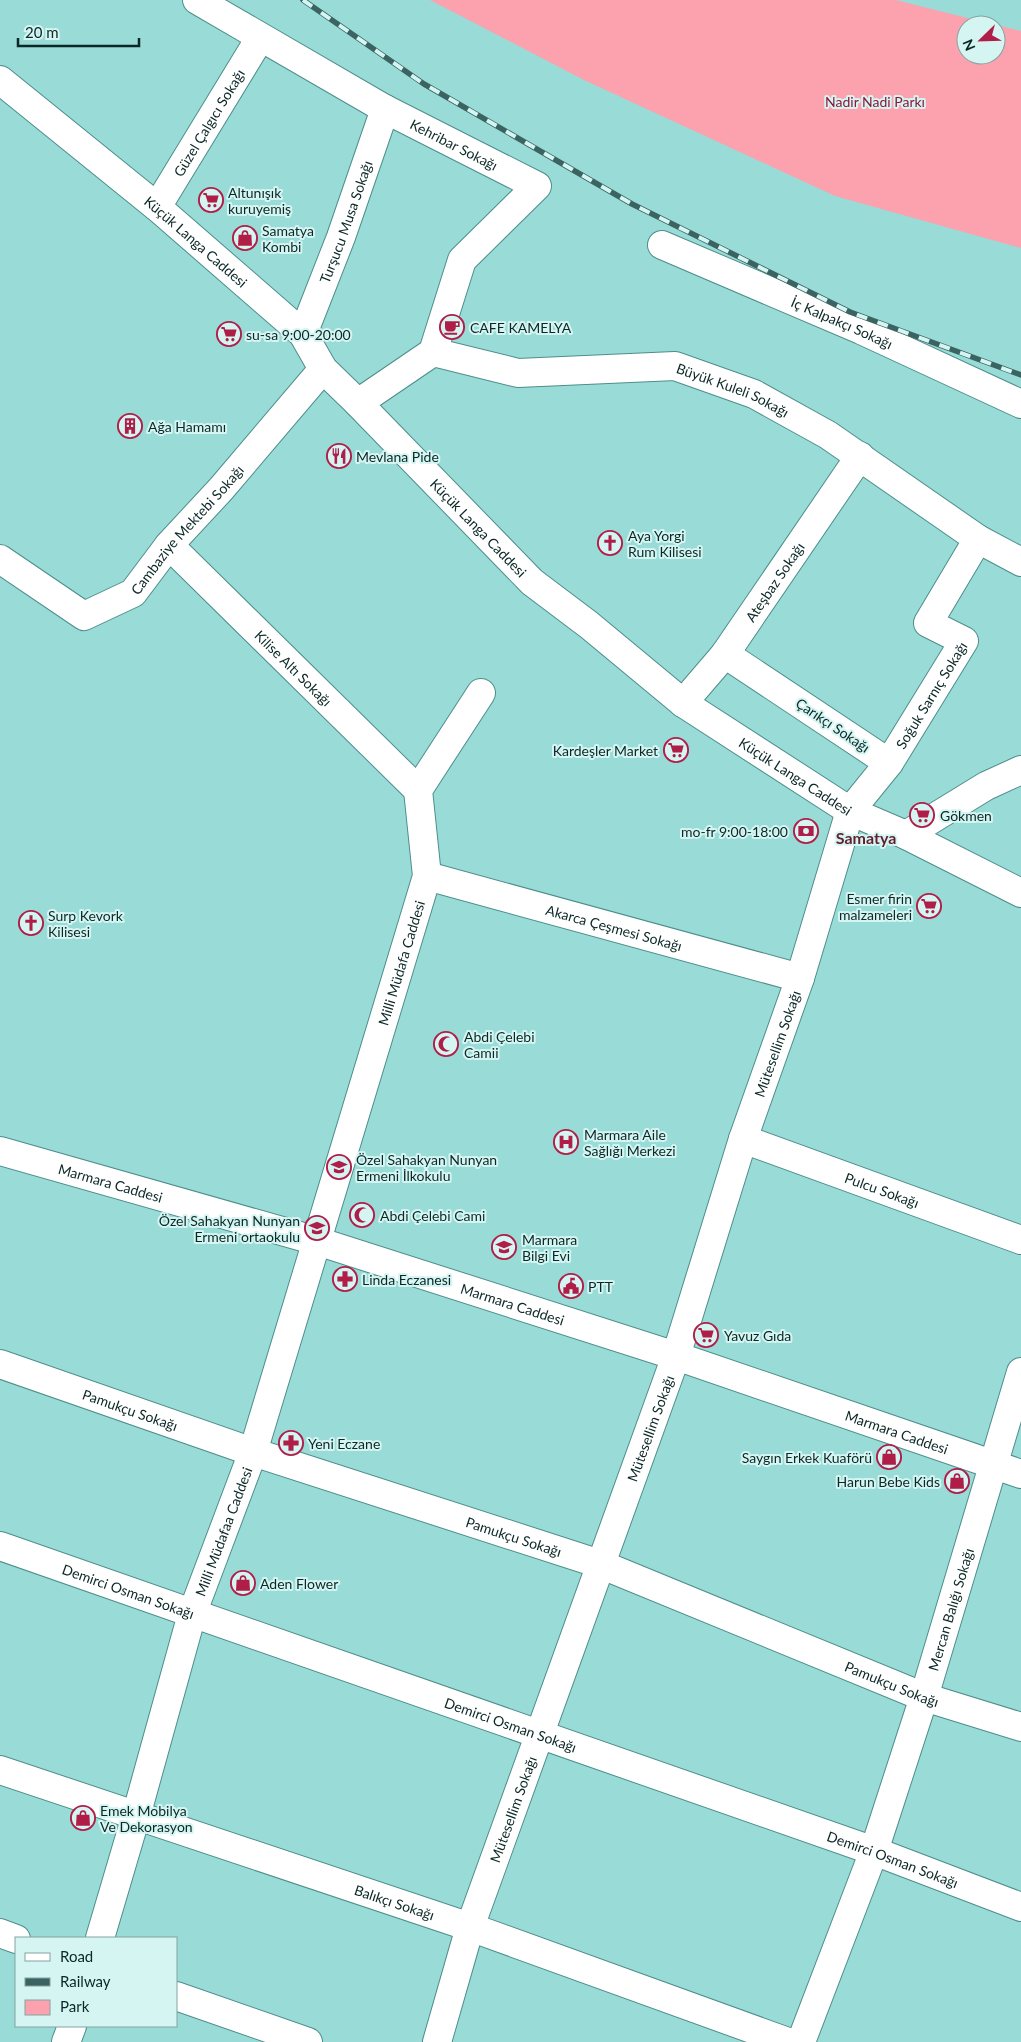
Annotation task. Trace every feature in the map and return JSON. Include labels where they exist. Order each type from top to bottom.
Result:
[{"type":"street","name":"Kehribar Sokağı","points":[[197,0],[384,109],[537,186],[462,260],[433,352]]},
{"type":"street","name":"Güzel Çalgıcı Sokağı","points":[[157,207],[260,38]]},
{"type":"street","name":"Küçük Langa Caddesi","points":[[0,80],[157,207],[303,334],[323,369],[532,582],[589,625],[683,703],[850,811],[906,835],[1021,893]]},
{"type":"street","name":"Turşucu Musa Sokağı","points":[[303,334],[341,237],[384,109]]},
{"type":"street","name":"İç Kalpakçı Sokağı","points":[[662,245],[861,330],[1021,404]]},
{"type":"street","points":[[358,403],[433,352]]},
{"type":"street","name":"Büyük Kuleli Sokağı","points":[[433,352],[518,373],[675,366],[754,394],[828,435],[978,539],[1021,562]]},
{"type":"street","name":"Cambaziye Mektebi Sokağı","points":[[0,558],[84,616],[133,593],[169,544],[221,489],[323,369]]},
{"type":"street","name":"Ateşbaz Sokağı","points":[[683,703],[725,654],[860,456]]},
{"type":"street","name":"Soğuk Sarnıç Sokağı","points":[[889,763],[964,641],[928,623],[978,539]]},
{"type":"street","name":"Kilise Altı Sokağı","points":[[169,544],[418,790]]},
{"type":"street","name":"Çarıkçı Sokağı","points":[[725,654],[889,763]]},
{"type":"street","points":[[418,790],[481,693]]},
{"type":"street","points":[[850,811],[889,763]]},
{"type":"street","points":[[906,835],[986,786],[1021,770]]},
{"type":"street","name":"Milli Müdafa Caddesi","points":[[317,1241],[427,876],[418,790]]},
{"type":"street","name":"Mütesellim Sokağı","points":[[438,2042],[470,1927],[541,1735],[600,1564],[676,1356],[743,1139],[800,978],[850,811]]},
{"type":"street","name":"Akarca Çeşmesi Sokağı","points":[[427,876],[800,978]]},
{"type":"street","name":"Pulcu Sokağı","points":[[743,1139],[1021,1240]]},
{"type":"street","name":"Marmara Caddesi","points":[[0,1151],[317,1241],[676,1356],[1021,1474]]},
{"type":"street","name":"Milli Müdafaa Caddesi","points":[[100,1937],[192,1614],[252,1452],[317,1241]]},
{"type":"street","name":"Pamukçu Sokağı","points":[[0,1364],[252,1452],[600,1564],[924,1697],[1021,1727]]},
{"type":"street","name":"Mercan Balığı Sokağı","points":[[801,2042],[874,1851],[924,1697],[1021,1372]]},
{"type":"street","name":"Demirci Osman Sokağı","points":[[0,1546],[874,1851],[1021,1907]]},
{"type":"street","name":"Balıkçı Sokağı","points":[[0,1770],[470,1927],[788,2042]]},
{"type":"street","points":[[0,1933],[15,1939]]},
{"type":"street","points":[[178,1997],[308,2042]]},
{"type":"street","points":[[66,2042],[72,2027]]},
{"type":"green space","name":"Nadir Nadi Parkı","points":[[430,0],[896,0],[956,15],[956,65],[1006,65],[1006,27],[1021,31],[1021,248],[835,196],[584,80]]},
{"type":"railway","points":[[303,0],[424,84],[632,204],[850,312],[1021,375]]},
{"type":"place","name":"Altunışık kuruyemiş","points":[[211,200]]},
{"type":"place","name":"Samatya Kombi","points":[[245,238]]},
{"type":"place","name":"CAFE KAMELYA","points":[[452,327]]},
{"type":"place","name":"su-sa 9:00-20:00","points":[[229,334]]},
{"type":"place","name":"Ağa Hamamı","points":[[130,426]]},
{"type":"place","name":"Mevlana Pide","points":[[339,456]]},
{"type":"place","name":"Aya Yorgi Rum Kilisesi","points":[[610,543]]},
{"type":"place","name":"Kardeşler Market","points":[[676,750]]},
{"type":"place","name":"Gökmen","points":[[922,815]]},
{"type":"place","name":"mo-fr 9:00-18:00","points":[[806,831]]},
{"type":"place","name":"Esmer firin malzameleri","points":[[929,906]]},
{"type":"place","name":"Surp Kevork Kilisesi","points":[[31,923]]},
{"type":"place","name":"Abdi Çelebi Camii","points":[[446,1044]]},
{"type":"place","name":"Marmara Aile Sağlığı Merkezi","points":[[566,1142]]},
{"type":"place","name":"Özel Sahakyan Nunyan Ermeni İlkokulu","points":[[339,1167]]},
{"type":"place","name":"Abdi Çelebi Cami","points":[[362,1215]]},
{"type":"place","name":"Özel Sahakyan Nunyan Ermeni ortaokulu","points":[[317,1228]]},
{"type":"place","name":"Marmara Bilgi Evi","points":[[504,1247]]},
{"type":"place","name":"Linda Eczanesi","points":[[345,1279]]},
{"type":"place","name":"PTT","points":[[571,1286]]},
{"type":"place","name":"Yavuz Gıda","points":[[706,1335]]},
{"type":"place","name":"Yeni Eczane","points":[[291,1443]]},
{"type":"place","name":"Saygın Erkek Kuaförü","points":[[889,1457]]},
{"type":"place","name":"Harun Bebe Kids","points":[[957,1481]]},
{"type":"place","name":"Aden Flower","points":[[243,1583]]},
{"type":"place","name":"Emek Mobilya Ve Dekorasyon","points":[[83,1818]]},
{"type":"district","name":"Samatya","points":[[866,837]]}]
